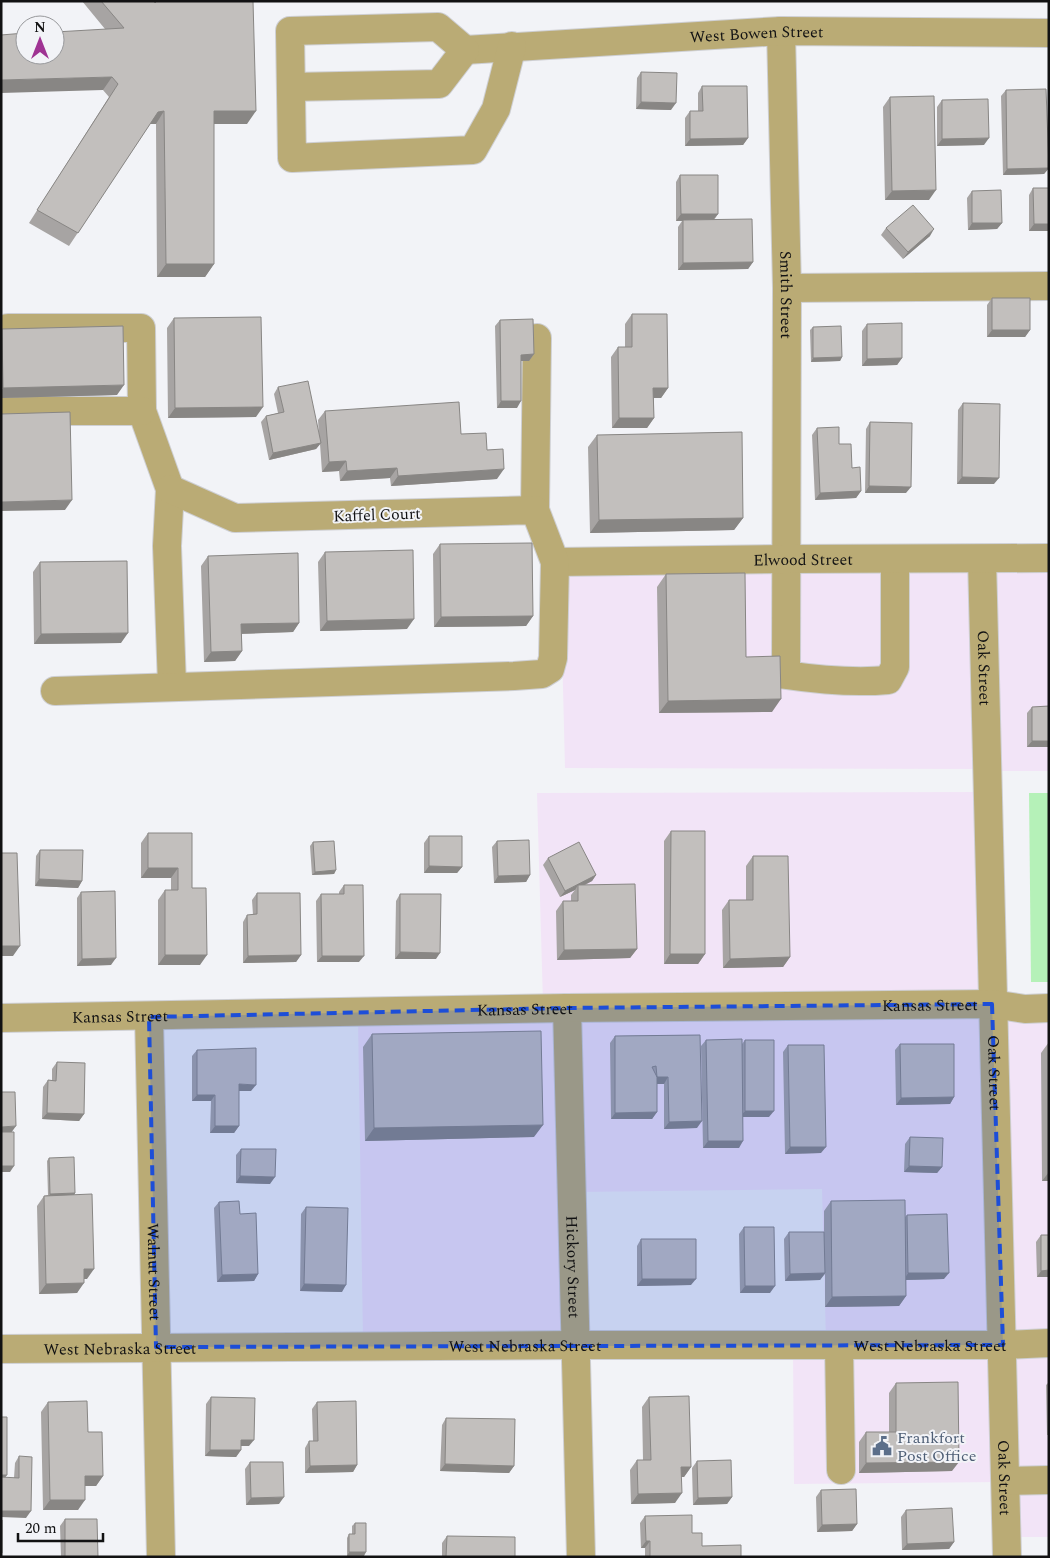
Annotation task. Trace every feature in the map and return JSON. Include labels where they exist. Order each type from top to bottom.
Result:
[{"type":"street","points":[[291,87],[439,84],[465,50],[438,27],[290,31],[292,158],[473,150],[496,109],[512,46]]},
{"type":"street","name":"West Bowen Street","points":[[465,50],[781,31],[1049,32]]},
{"type":"street","name":"Smith Street","points":[[781,31],[787,288],[786,675],[819,680],[870,682],[888,680],[896,667],[895,559]]},
{"type":"street","points":[[787,288],[1049,286]]},
{"type":"street","points":[[8,328],[141,328],[142,410],[170,489],[167,546],[172,686]]},
{"type":"street","points":[[55,691],[542,674],[550,669],[553,658],[555,562],[535,510],[536,338]]},
{"type":"street","points":[[1,412],[142,410]]},
{"type":"street","name":"Kaffel Court","points":[[170,489],[235,518],[535,510]]},
{"type":"street","name":"Elwood Street","points":[[555,562],[1049,558]]},
{"type":"street","name":"Oak Street","points":[[982,559],[992,1004],[1008,1557]]},
{"type":"street","name":"Kansas Street","points":[[1,1018],[149,1017],[567,1008],[992,1004],[1025,1009],[1049,1008]]},
{"type":"street","name":"Hickory Street","points":[[567,1008],[582,1557]]},
{"type":"street","name":"Walnut Street","points":[[149,1017],[160,1557]]},
{"type":"street","name":"West Nebraska Street","points":[[1,1350],[575,1345],[1003,1345],[1049,1343]]},
{"type":"street","points":[[839,1345],[841,1470]]},
{"type":"street","points":[[1006,1481],[1049,1480]]},
{"type":"highlighted area","points":[[992,1004],[1003,1345],[156,1347],[149,1017],[567,1008]]},
{"type":"shaded area","points":[[979,563],[984,769],[565,768],[560,566]]},
{"type":"shaded area","points":[[1049,563],[1049,771],[992,771],[987,564]]},
{"type":"shaded area","points":[[984,792],[987,1000],[543,1003],[537,793]]},
{"type":"shaded area","points":[[987,1008],[999,1341],[826,1341],[822,1189],[576,1192],[579,1340],[363,1339],[358,1018]]},
{"type":"shaded area","points":[[1049,1008],[1049,1339],[1008,1339],[999,1009]]},
{"type":"shaded area","points":[[793,1349],[998,1350],[999,1482],[794,1484]]},
{"type":"shaded area","points":[[1006,1351],[1049,1351],[1049,1537],[1011,1537]]},
{"type":"green space","points":[[1029,793],[1049,793],[1049,982],[1031,982]]},
{"type":"building","points":[[101,1],[154,1],[155,3],[157,1],[253,1],[256,111],[214,111],[214,264],[166,264],[164,111],[158,112],[78,233],[37,210],[118,84],[112,77],[1,80],[1,35],[15,34],[15,65],[65,65],[65,31],[124,28]]},
{"type":"building","points":[[641,72],[677,73],[676,103],[641,102]]},
{"type":"building","points":[[702,86],[747,86],[748,138],[690,139],[690,111],[703,111]]},
{"type":"building","points":[[1046,89],[1049,168],[1007,169],[1006,90]]},
{"type":"building","points":[[934,96],[936,190],[892,191],[890,97]]},
{"type":"building","points":[[988,99],[989,138],[942,139],[942,100]]},
{"type":"building","points":[[680,175],[718,175],[718,214],[681,214]]},
{"type":"building","points":[[1033,188],[1049,188],[1049,224],[1034,224]]},
{"type":"building","points":[[1001,190],[1002,223],[972,223],[972,191]]},
{"type":"building","points":[[913,205],[934,229],[908,252],[886,228]]},
{"type":"building","points":[[752,219],[753,262],[683,263],[683,220]]},
{"type":"building","points":[[992,298],[1030,298],[1030,330],[992,330]]},
{"type":"building","points":[[632,314],[667,314],[668,388],[653,388],[654,418],[619,418],[618,347],[632,347]]},
{"type":"building","points":[[261,317],[263,407],[175,408],[174,318]]},
{"type":"building","points":[[533,319],[534,354],[521,355],[521,401],[501,401],[500,320]]},
{"type":"building","points":[[902,323],[902,358],[867,359],[867,324]]},
{"type":"building","points":[[123,326],[124,385],[3,388],[2,329]]},
{"type":"building","points":[[841,326],[842,357],[813,358],[813,327]]},
{"type":"building","points":[[308,381],[321,443],[273,453],[266,416],[284,412],[278,387]]},
{"type":"building","points":[[459,402],[461,434],[486,433],[487,450],[503,449],[504,469],[398,476],[397,468],[347,471],[346,461],[329,462],[325,411]]},
{"type":"building","points":[[963,403],[1000,404],[999,478],[962,477]]},
{"type":"building","points":[[70,412],[72,500],[1,502],[1,414]]},
{"type":"building","points":[[870,422],[912,423],[911,487],[869,486]]},
{"type":"building","points":[[839,427],[839,444],[851,444],[852,468],[860,467],[861,491],[820,493],[817,428]]},
{"type":"building","points":[[742,432],[743,518],[599,520],[597,435]]},
{"type":"building","points":[[532,543],[533,616],[441,617],[440,544]]},
{"type":"building","points":[[413,550],[414,619],[327,621],[325,552]]},
{"type":"building","points":[[298,553],[299,623],[241,624],[242,651],[211,652],[208,556]]},
{"type":"building","points":[[127,561],[128,633],[41,634],[40,562]]},
{"type":"building","points":[[745,573],[746,657],[780,656],[781,699],[668,701],[666,574]]},
{"type":"building","points":[[1049,706],[1049,741],[1032,741],[1032,707]]},
{"type":"building","points":[[671,831],[705,831],[705,954],[670,954]]},
{"type":"building","points":[[148,833],[192,833],[192,888],[206,888],[207,955],[165,955],[165,890],[178,890],[178,868],[148,868]]},
{"type":"building","points":[[429,836],[462,836],[462,867],[429,866]]},
{"type":"building","points":[[529,840],[530,875],[498,876],[497,841]]},
{"type":"building","points":[[334,841],[336,870],[315,872],[313,842]]},
{"type":"building","points":[[579,842],[596,875],[565,891],[548,858]]},
{"type":"building","points":[[40,850],[83,850],[82,881],[39,879]]},
{"type":"building","points":[[1,853],[17,853],[20,946],[1,946]]},
{"type":"building","points":[[753,856],[788,856],[790,957],[730,959],[729,900],[753,900]]},
{"type":"building","points":[[635,884],[637,949],[564,950],[563,901],[578,901],[578,885]]},
{"type":"building","points":[[344,885],[363,885],[364,956],[322,956],[321,894],[344,894]]},
{"type":"building","points":[[115,891],[116,958],[82,959],[81,892]]},
{"type":"building","points":[[257,893],[300,893],[301,955],[248,956],[247,915],[257,914]]},
{"type":"building","points":[[400,894],[441,894],[440,953],[400,952]]},
{"type":"building","points":[[541,1031],[543,1125],[374,1128],[372,1034]]},
{"type":"building","points":[[700,1035],[702,1121],[669,1122],[668,1077],[657,1077],[657,1112],[615,1113],[615,1036]],"holes":[[[656,1066],[657,1077],[652,1067]]]},
{"type":"building","points":[[742,1039],[743,1141],[708,1141],[706,1040]]},
{"type":"building","points":[[745,1040],[774,1040],[774,1111],[745,1111]]},
{"type":"building","points":[[900,1044],[954,1044],[954,1097],[901,1098]]},
{"type":"building","points":[[788,1045],[824,1045],[826,1147],[790,1147]]},
{"type":"building","points":[[256,1048],[256,1085],[239,1084],[239,1126],[215,1126],[215,1095],[197,1095],[197,1050]]},
{"type":"building","points":[[57,1062],[85,1063],[84,1114],[47,1113],[48,1080],[56,1081]]},
{"type":"building","points":[[1,1092],[15,1092],[16,1126],[1,1127]]},
{"type":"building","points":[[1,1132],[14,1132],[14,1166],[1,1166]]},
{"type":"building","points":[[910,1137],[943,1138],[942,1167],[909,1166]]},
{"type":"building","points":[[241,1149],[276,1149],[275,1177],[240,1176]]},
{"type":"building","points":[[74,1157],[75,1193],[50,1194],[49,1158]]},
{"type":"building","points":[[92,1194],[94,1269],[84,1269],[84,1283],[46,1284],[44,1196]]},
{"type":"building","points":[[905,1200],[906,1296],[832,1297],[831,1201]]},
{"type":"building","points":[[239,1201],[240,1214],[256,1213],[258,1274],[222,1275],[219,1202]]},
{"type":"building","points":[[306,1207],[348,1208],[346,1285],[304,1284]]},
{"type":"building","points":[[947,1214],[949,1273],[908,1273],[907,1215]]},
{"type":"building","points":[[744,1227],[774,1227],[775,1286],[745,1286]]},
{"type":"building","points":[[789,1232],[824,1232],[825,1273],[790,1274]]},
{"type":"building","points":[[1041,1235],[1049,1235],[1049,1270],[1041,1271]]},
{"type":"building","points":[[641,1239],[696,1239],[696,1279],[642,1279]]},
{"type":"building","points":[[958,1382],[959,1462],[866,1463],[866,1432],[896,1432],[896,1383]]},
{"type":"building","points":[[689,1396],[691,1467],[681,1467],[682,1493],[638,1494],[637,1460],[651,1460],[649,1397]]},
{"type":"building","points":[[211,1397],[255,1398],[254,1440],[241,1440],[241,1450],[210,1450]]},
{"type":"building","points":[[87,1401],[88,1432],[102,1432],[103,1476],[85,1476],[85,1500],[50,1500],[48,1402]]},
{"type":"building","points":[[356,1401],[357,1465],[310,1466],[309,1441],[318,1441],[317,1402]]},
{"type":"building","points":[[1,1417],[7,1417],[7,1475],[1,1475]]},
{"type":"building","points":[[446,1418],[515,1419],[514,1466],[445,1464]]},
{"type":"building","points":[[19,1456],[32,1457],[31,1511],[1,1511],[1,1477],[19,1478]]},
{"type":"building","points":[[731,1460],[732,1497],[698,1498],[697,1461]]},
{"type":"building","points":[[250,1462],[283,1462],[284,1497],[251,1498]]},
{"type":"building","points":[[856,1489],[857,1524],[822,1525],[821,1490]]},
{"type":"building","points":[[952,1508],[954,1542],[907,1544],[906,1510]]},
{"type":"building","points":[[692,1515],[692,1533],[702,1533],[702,1546],[741,1545],[741,1557],[650,1557],[650,1541],[646,1541],[645,1516]]},
{"type":"building","points":[[65,1519],[97,1519],[98,1557],[65,1557]]},
{"type":"building","points":[[2,1520],[2,1553],[1,1553]]},
{"type":"building","points":[[355,1523],[366,1523],[366,1552],[349,1552],[349,1534],[355,1534]]},
{"type":"building","points":[[447,1536],[515,1537],[515,1557],[446,1557]]},
{"type":"place","name":"Frankfort Post Office","points":[[882,1446]]}]
